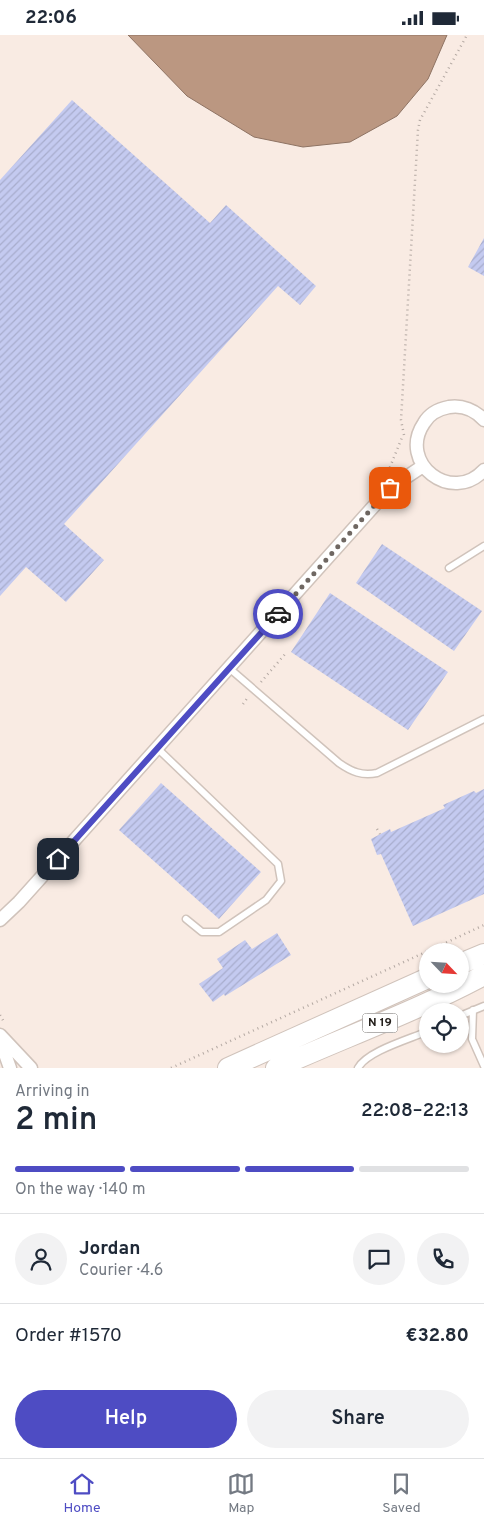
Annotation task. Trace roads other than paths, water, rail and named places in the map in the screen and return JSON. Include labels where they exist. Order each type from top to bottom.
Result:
[{"type":"main road","points":[[469,960],[484,954]]},
{"type":"main road","name":"N 19","points":[[276,1068],[352,1034],[441,998],[484,975]]},
{"type":"main road","name":"N 19","points":[[228,1068],[419,982]]},
{"type":"street","points":[[484,420],[475,412],[460,407],[444,408],[424,421],[420,428],[417,444],[417,452],[423,467],[437,479],[455,483],[473,479],[484,470]]},
{"type":"street","points":[[0,920],[20,902],[390,488],[423,467]]},
{"type":"street","points":[[0,1035],[31,1068]]},
{"type":"street","points":[[0,1040],[10,1068]]},
{"type":"lane","points":[[449,568],[484,546]]},
{"type":"lane","points":[[229,668],[339,763],[352,771],[366,775],[377,773],[484,719]]},
{"type":"lane","points":[[157,748],[278,864],[281,881],[266,901],[219,932],[202,932],[186,919]]},
{"type":"lane","points":[[469,1012],[484,1005]]},
{"type":"lane","points":[[473,1010],[472,1039],[484,1066]]},
{"type":"lane","points":[[358,1068],[373,1055],[419,1035]]}]
